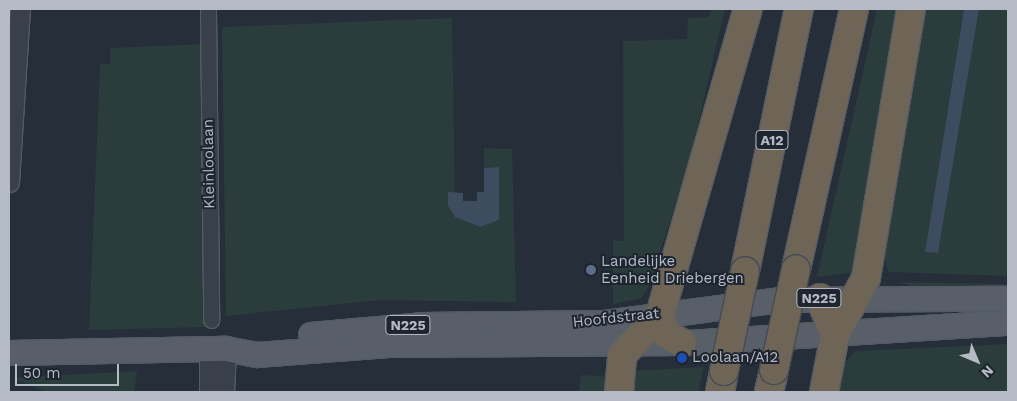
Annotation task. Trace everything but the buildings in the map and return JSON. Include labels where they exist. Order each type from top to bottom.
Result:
[{"type":"highway","points":[[619,392],[620,351],[660,314],[748,9]]},
{"type":"highway","name":"A12","points":[[722,382],[799,9]]},
{"type":"highway","points":[[771,381],[854,9]]},
{"type":"highway","points":[[824,392],[835,335],[858,298],[871,255],[911,9]]},
{"type":"highway","points":[[820,298],[835,335]]},
{"type":"highway","points":[[660,314],[666,334],[682,343]]},
{"type":"main road","name":"Hoofdstraat","points":[[217,349],[253,340],[400,326],[605,323],[755,301],[820,298],[1008,299]]},
{"type":"main road","name":"Hoofdstraat","points":[[9,354],[217,349],[257,355],[389,345],[620,351],[682,343],[1008,323]]},
{"type":"street","points":[[9,182],[20,9]]},
{"type":"street","name":"Kleinloolaan","points":[[208,9],[211,320]]},
{"type":"street","points":[[210,392],[217,349]]},
{"type":"street","points":[[217,349],[224,392]]},
{"type":"shaded area","points":[[711,9],[725,9],[690,159],[649,286],[642,298],[613,304],[613,240],[624,241],[623,41],[687,39],[688,18],[709,17]]},
{"type":"shaded area","points":[[877,9],[899,9],[859,272],[817,277]]},
{"type":"shaded area","points":[[923,9],[964,9],[925,252],[938,253],[979,9],[1008,9],[1008,276],[889,272],[884,259]]},
{"type":"shaded area","points":[[452,18],[455,193],[448,193],[448,206],[453,215],[480,227],[499,220],[498,167],[484,168],[484,148],[512,149],[516,302],[381,300],[226,316],[222,27]]},
{"type":"shaded area","points":[[209,44],[206,327],[89,330],[100,64],[110,64],[110,48]]},
{"type":"shaded area","points":[[899,282],[1003,284],[1008,289],[913,287]]},
{"type":"shaded area","points":[[1008,344],[1008,392],[834,392],[840,369],[855,351]]},
{"type":"shaded area","points":[[704,367],[698,392],[628,392],[627,371]]},
{"type":"shaded area","points":[[137,371],[134,392],[47,392],[12,378]]},
{"type":"shaded area","points":[[581,375],[611,377],[612,392],[579,392]]},
{"type":"water","points":[[964,9],[979,9],[938,253],[925,252]]},
{"type":"water","points":[[499,167],[499,220],[480,227],[455,217],[448,206],[448,192],[463,193],[463,201],[477,201],[477,192],[484,192],[484,168]]},
{"type":"place","name":"Landelijke Eenheid Driebergen","points":[[591,270]]},
{"type":"place","name":"Loolaan/A12","points":[[682,358]]}]
